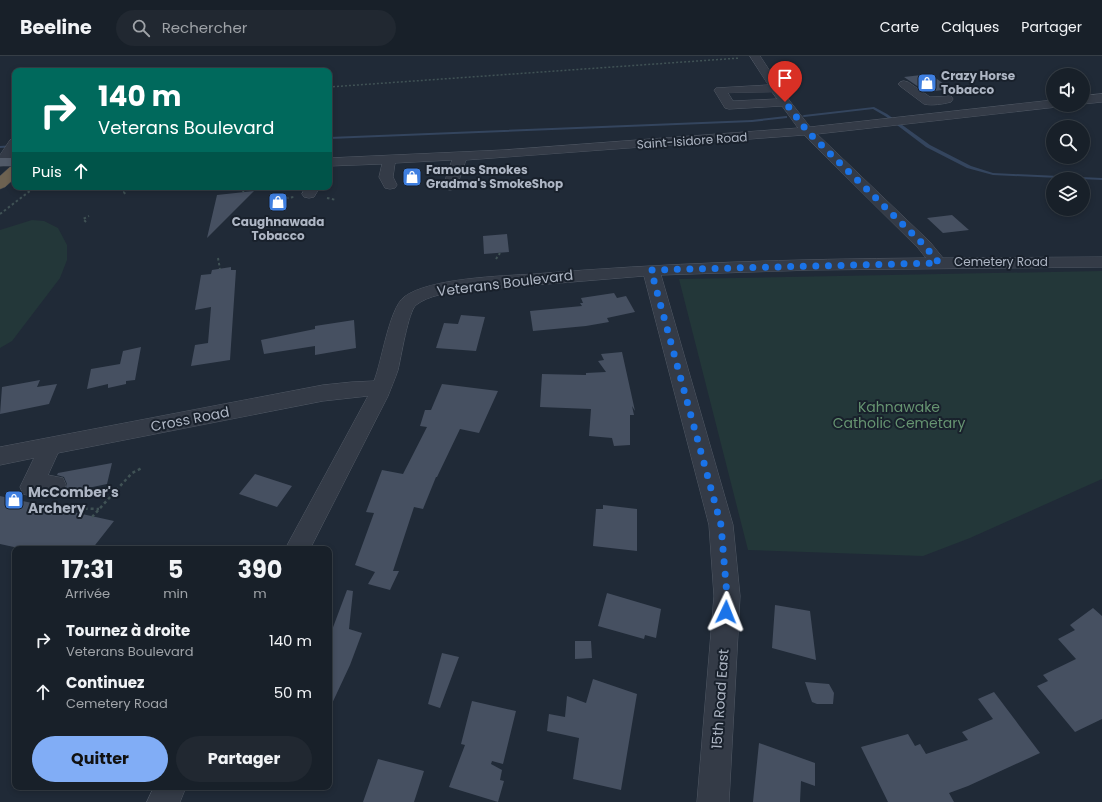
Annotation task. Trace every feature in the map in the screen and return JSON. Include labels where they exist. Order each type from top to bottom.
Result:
[{"type":"highway","points":[[0,184],[12,173]]},
{"type":"street","points":[[756,57],[775,88],[808,132],[924,245],[939,263]]},
{"type":"street","points":[[904,84],[928,101],[951,99],[967,114]]},
{"type":"street","points":[[775,88],[720,90],[729,105],[785,102]]},
{"type":"street","points":[[1090,99],[1102,98]]},
{"type":"street","name":"Saint-Isidore Road","points":[[332,162],[388,161],[460,157],[808,132],[1046,105]]},
{"type":"street","points":[[3,163],[12,148]]},
{"type":"street","points":[[450,186],[460,157]]},
{"type":"street","points":[[388,161],[386,177],[390,185]]},
{"type":"street","name":"Cemetery Road","points":[[780,265],[1102,262]]},
{"type":"street","name":"Veterans Boulevard","points":[[299,546],[382,388],[393,356],[404,309],[410,301],[422,294],[498,282],[651,270],[780,265]]},
{"type":"street","name":"15th Road East","points":[[651,270],[721,525],[727,596],[713,802]]},
{"type":"street","name":"Cross Road","points":[[0,456],[323,393],[352,389],[382,388]]},
{"type":"street","points":[[49,447],[44,462],[32,486],[54,485]]},
{"type":"street","points":[[163,802],[169,790]]},
{"type":"path","points":[[332,87],[756,57]]},
{"type":"path","points":[[0,214],[31,190]]},
{"type":"path","points":[[124,194],[127,190]]},
{"type":"path","points":[[86,222],[83,218],[89,216]]},
{"type":"path","points":[[496,259],[500,253]]},
{"type":"path","points":[[218,258],[220,269]]},
{"type":"path","points":[[92,516],[132,473],[142,468]]},
{"type":"green space","points":[[32,220],[44,221],[58,228],[67,245],[67,260],[60,278],[12,341],[0,348],[0,230]]},
{"type":"green space","name":"Kahnawake Catholic Cemetary","points":[[1102,271],[1102,479],[970,538],[923,556],[748,550],[679,279]]},
{"type":"building","name":"Crazy Horse Tobacco","points":[[930,74],[951,89],[926,92],[904,77]]},
{"type":"building","points":[[254,191],[207,238],[217,195]]},
{"type":"building","points":[[952,215],[969,230],[943,233],[927,218]]},
{"type":"building","points":[[507,234],[509,252],[484,254],[483,236]]},
{"type":"building","points":[[231,267],[231,270],[236,270],[230,360],[191,366],[195,345],[208,343],[211,307],[195,310],[201,275],[211,274],[212,270]]},
{"type":"building","points":[[614,293],[617,298],[626,296],[635,312],[607,318],[609,322],[586,326],[533,331],[530,311],[582,306],[580,303],[583,303],[581,298]]},
{"type":"building","points":[[461,315],[485,317],[476,351],[436,348],[444,323],[458,324]]},
{"type":"building","points":[[354,320],[356,348],[315,355],[315,346],[264,354],[261,340],[315,329],[315,326]]},
{"type":"building","points":[[141,347],[135,380],[126,381],[126,384],[108,388],[108,384],[87,389],[91,369],[120,364],[123,351]]},
{"type":"building","points":[[622,352],[635,411],[632,406],[634,415],[630,415],[630,445],[614,446],[612,438],[589,436],[591,409],[540,407],[542,374],[586,375],[586,373],[606,372],[598,361],[604,360],[601,354]]},
{"type":"building","points":[[40,380],[37,387],[57,384],[49,404],[0,414],[2,387]]},
{"type":"building","points":[[442,384],[498,391],[479,433],[460,429],[436,477],[423,509],[414,507],[393,571],[399,571],[390,590],[368,584],[375,572],[355,565],[374,513],[366,512],[382,470],[403,474],[427,427],[420,426],[425,410],[431,410]]},
{"type":"building","points":[[112,463],[107,484],[64,493],[67,484],[64,477],[57,475],[58,473]]},
{"type":"building","points":[[255,474],[292,486],[277,507],[239,494]]},
{"type":"building","points":[[0,496],[114,521],[94,546],[12,547],[0,544]]},
{"type":"building","points":[[603,505],[637,509],[637,551],[593,546],[596,509],[603,509]]},
{"type":"building","points":[[347,590],[353,591],[349,629],[362,633],[350,665],[332,704],[332,630]]},
{"type":"building","points":[[607,593],[661,609],[656,638],[645,635],[644,639],[598,626]]},
{"type":"building","points":[[775,605],[810,611],[816,660],[772,648]]},
{"type":"building","points":[[1093,608],[1102,616],[1102,719],[1075,732],[1037,686],[1048,681],[1043,675],[1076,659],[1058,639],[1075,630],[1070,625]]},
{"type":"building","points":[[575,641],[591,641],[592,658],[575,659]]},
{"type":"building","points":[[442,653],[459,657],[440,708],[428,704]]},
{"type":"building","points":[[593,679],[637,694],[621,790],[573,779],[579,738],[547,731],[549,714],[565,717],[567,696],[586,703]]},
{"type":"building","points":[[805,682],[829,684],[834,693],[833,704],[817,704],[812,702]]},
{"type":"building","points":[[994,692],[1040,753],[968,786],[949,793],[954,802],[888,802],[861,747],[908,734],[915,746],[920,744],[926,754],[968,740],[962,732],[993,719],[978,699]]},
{"type":"building","points":[[472,701],[516,711],[503,764],[492,761],[491,764],[502,770],[500,780],[504,781],[498,802],[449,787],[465,745],[461,744]]},
{"type":"building","points":[[759,743],[815,763],[815,786],[801,781],[800,802],[753,802]]},
{"type":"building","points":[[378,759],[424,771],[414,802],[363,802]]},
{"type":"waterway","points":[[804,116],[874,108],[928,146],[969,167],[993,174],[1102,179]]},
{"type":"waterway","points":[[332,138],[752,121],[786,117]]},
{"type":"waterway","points":[[0,147],[12,146]]},
{"type":"place","name":"Crazy Horse Tobacco","points":[[927,83]]},
{"type":"place","name":"Famous Smokes Gradma's SmokeShop","points":[[412,177]]},
{"type":"place","name":"Caughnawada Tobacco","points":[[278,202]]},
{"type":"place","name":"McComber's Archery","points":[[14,500]]},
{"type":"route","points":[[726,612],[727,596],[721,525],[651,270],[709,267],[939,263],[924,245],[808,132],[794,116],[785,102]]}]
